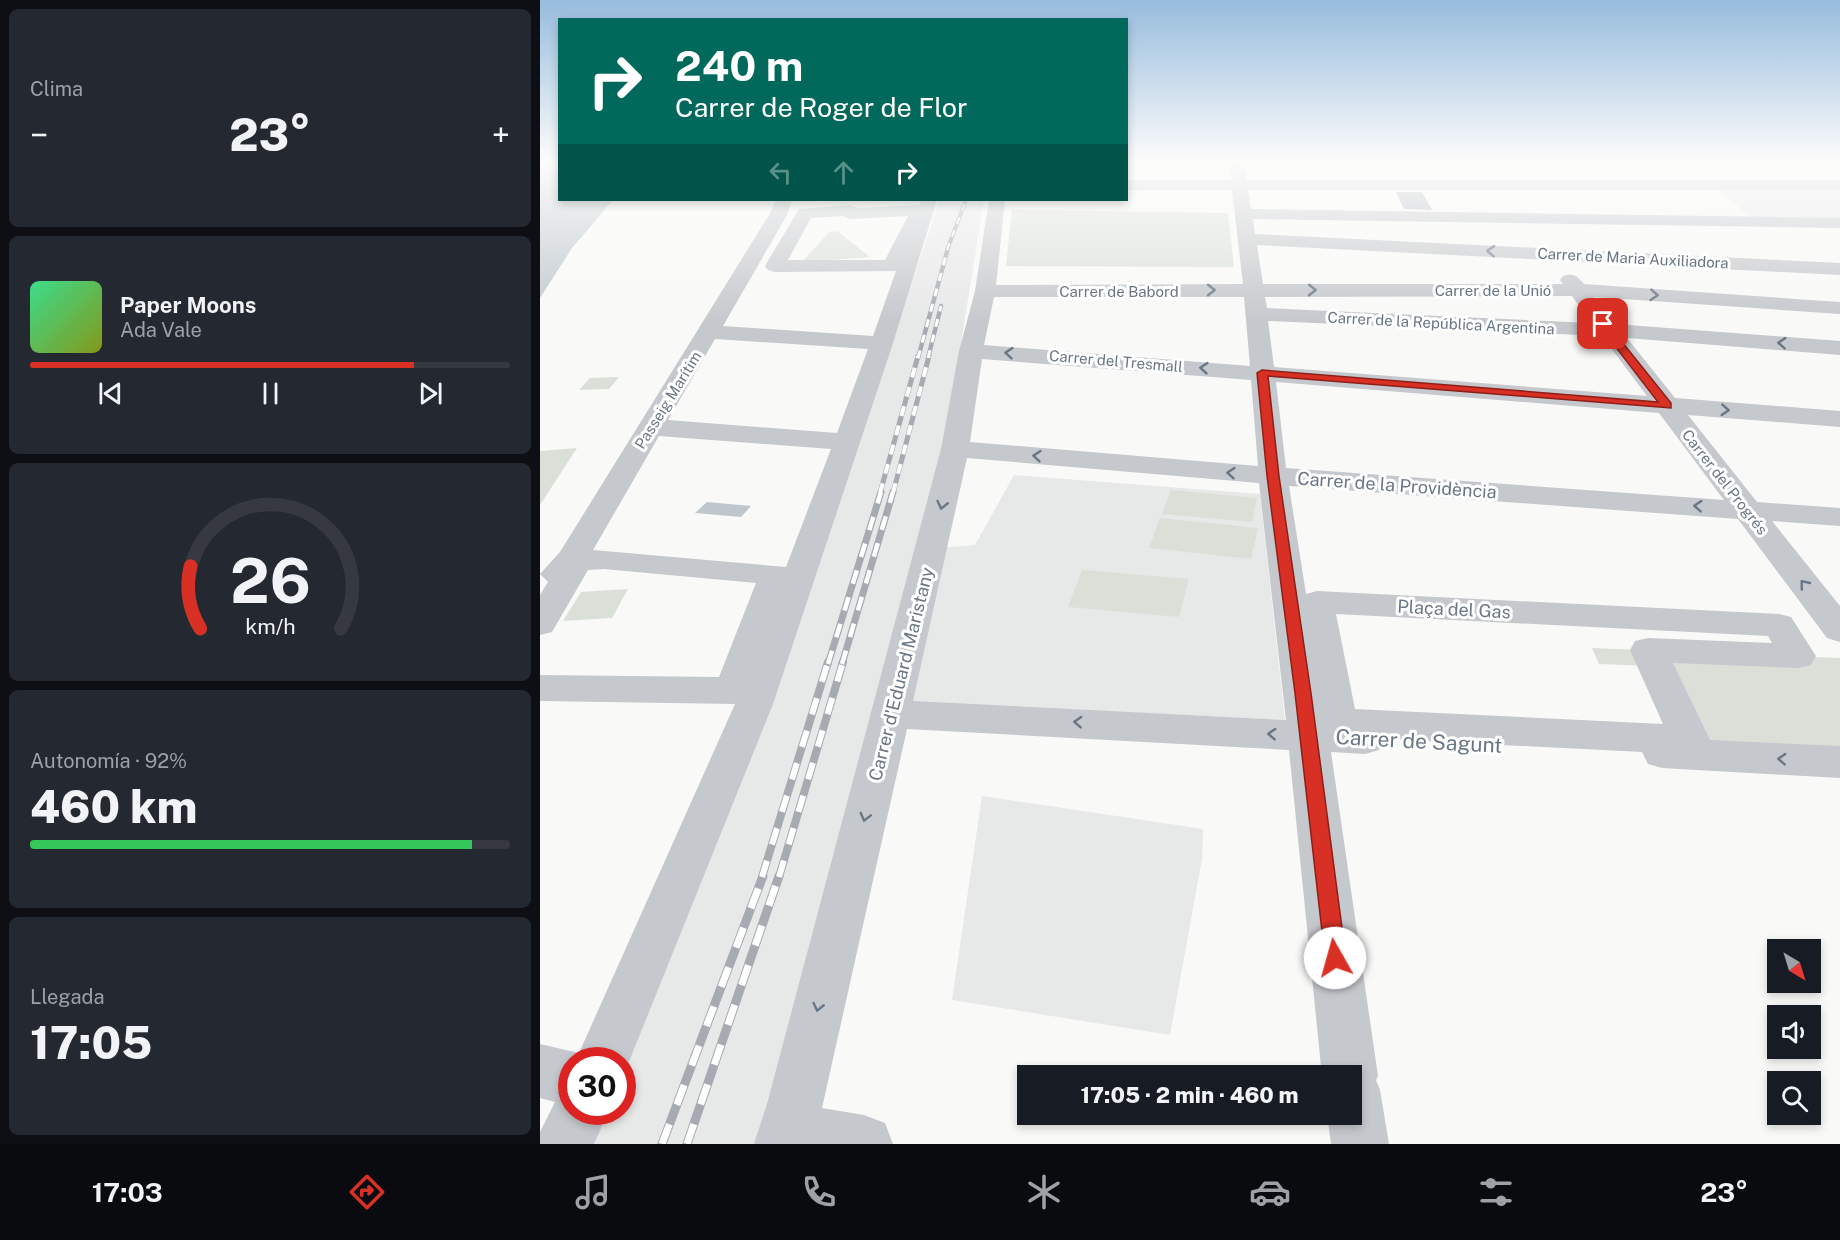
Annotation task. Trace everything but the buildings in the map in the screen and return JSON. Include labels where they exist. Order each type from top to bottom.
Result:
[{"type":"street","name":"Passeig Marítim","points":[[540,593],[573,557],[710,332],[778,215]]},
{"type":"street","points":[[804,215],[775,266],[891,266],[917,215]]},
{"type":"street","points":[[609,1047],[754,704],[882,343],[924,215]]},
{"type":"street","name":"Carrer d'Eduard Maristany","points":[[783,1144],[795,1104],[955,448],[971,351],[985,291],[996,215]]},
{"type":"street","points":[[1243,215],[1255,302],[1273,476],[1349,1065]]},
{"type":"street","name":"Carrer del Progrés","points":[[1520,215],[1840,630]]},
{"type":"street","points":[[1737,215],[1840,302]]},
{"type":"street","points":[[1244,226],[1522,218],[1840,223]]},
{"type":"street","name":"Carrer de Maria Auxiliadora","points":[[1244,226],[1549,254],[1840,269]]},
{"type":"street","name":"Carrer de la Unió","points":[[1255,302],[1578,290],[1840,308]]},
{"type":"street","name":"Carrer de Babord","points":[[985,291],[1255,302]]},
{"type":"street","name":"Carrer de la República Argentina","points":[[1255,302],[1840,348]]},
{"type":"street","points":[[710,332],[882,343]]},
{"type":"street","name":"Carrer del Tresmall","points":[[971,351],[1840,419]]},
{"type":"street","points":[[652,427],[846,442]]},
{"type":"street","name":"Carrer de la Providència","points":[[955,448],[1273,476],[1840,517]]},
{"type":"street","points":[[540,624],[577,561],[604,559],[776,575],[733,691],[540,688]]},
{"type":"street","name":"Plaça del Gas","points":[[1317,602],[1779,625],[1798,656],[1648,650],[1690,740],[1338,722],[1317,602]]},
{"type":"street","name":"Carrer de Sagunt","points":[[891,714],[1840,762]]},
{"type":"street","points":[[540,1071],[558,1075]]},
{"type":"street","points":[[564,1144],[574,1125]]},
{"type":"street","points":[[1357,1125],[1360,1144]]},
{"type":"street","points":[[807,1144],[810,1135],[864,1144]]},
{"type":"shaded area","points":[[540,215],[600,215],[572,248],[540,298]]},
{"type":"shaded area","points":[[935,215],[982,215],[943,455],[771,1144],[588,1144],[596,1125],[636,1125],[636,1047],[626,1047],[854,452]]},
{"type":"shaded area","points":[[1011,215],[1228,215],[1234,267],[1006,266]]},
{"type":"shaded area","points":[[1749,215],[1840,215],[1840,220],[1752,218]]},
{"type":"shaded area","points":[[837,231],[870,257],[802,262],[829,232]]},
{"type":"shaded area","points":[[619,377],[609,389],[579,390],[590,378]]},
{"type":"shaded area","points":[[577,448],[540,505],[540,451]]},
{"type":"shaded area","points":[[1014,475],[1260,494],[1285,720],[912,702],[938,548],[975,545]]},
{"type":"shaded area","points":[[1171,490],[1257,498],[1252,522],[1162,514]]},
{"type":"shaded area","points":[[707,502],[751,506],[741,517],[695,513]]},
{"type":"shaded area","points":[[1160,518],[1258,528],[1251,559],[1149,548]]},
{"type":"shaded area","points":[[1082,570],[1189,579],[1179,617],[1068,607]]},
{"type":"shaded area","points":[[628,589],[612,618],[563,621],[581,592]]},
{"type":"shaded area","points":[[1592,648],[1840,658],[1840,748],[1690,740],[1656,666],[1599,664]]},
{"type":"shaded area","points":[[982,796],[1203,829],[1202,859],[1170,1035],[952,1000]]},
{"type":"railway","points":[[947,250],[960,215]]},
{"type":"railway","points":[[918,358],[948,248]]},
{"type":"railway","points":[[928,358],[941,306]]},
{"type":"railway","points":[[880,493],[918,356]]},
{"type":"railway","points":[[893,493],[929,356]]},
{"type":"railway","points":[[828,664],[881,492]]},
{"type":"railway","points":[[842,664],[893,492]]},
{"type":"railway","points":[[762,877],[828,662]]},
{"type":"railway","points":[[779,877],[843,662]]},
{"type":"railway","points":[[662,1144],[763,876]]},
{"type":"railway","points":[[687,1144],[779,876]]},
{"type":"route","points":[[1335,958],[1303,693],[1273,476],[1262,373],[1667,406],[1603,324]]}]
